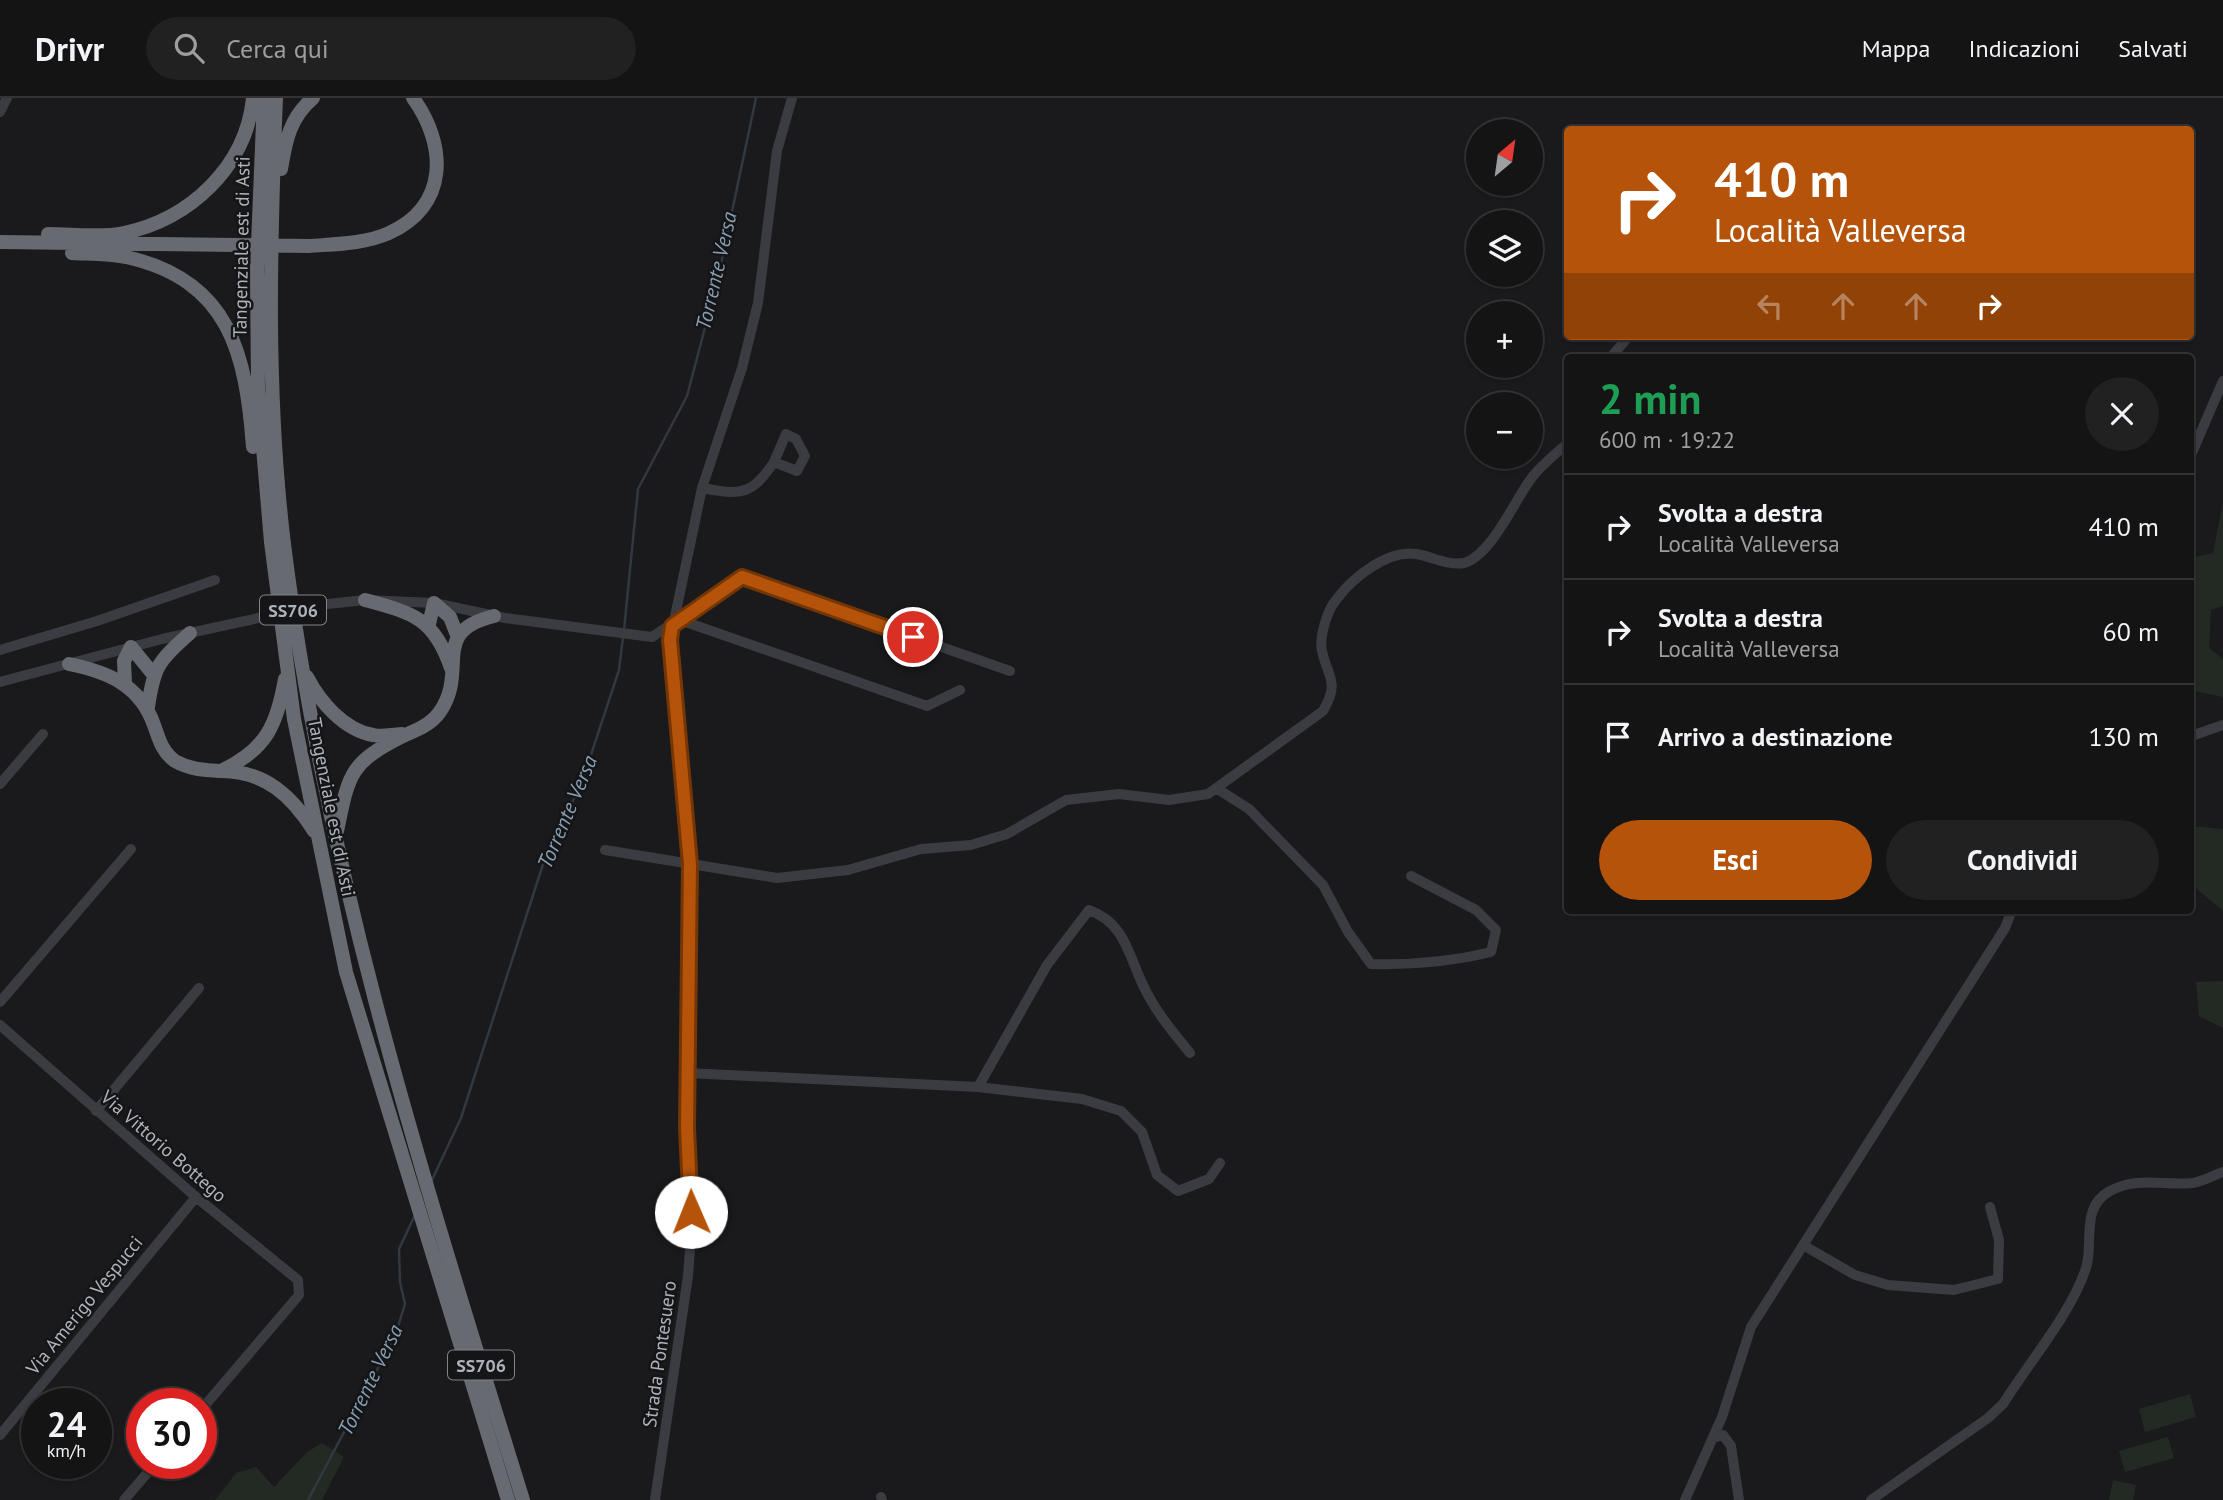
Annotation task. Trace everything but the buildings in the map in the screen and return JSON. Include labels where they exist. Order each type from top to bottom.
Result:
[{"type":"highway","points":[[5,242],[41,234],[123,233],[171,216],[211,188],[228,167],[242,141],[253,98]]},
{"type":"highway","name":"Tangenziale est di Asti","points":[[264,98],[257,269],[258,389],[271,542],[294,667],[309,717],[363,965],[439,1230],[523,1500]]},
{"type":"highway","name":"Tangenziale est di Asti","points":[[276,98],[270,267],[273,390],[294,667],[295,719],[346,972],[508,1500]]},
{"type":"highway","points":[[270,267],[279,227],[281,170],[287,131],[300,109],[313,98]]},
{"type":"highway","points":[[5,242],[309,246],[351,243],[388,233],[415,216],[429,197],[439,170],[437,144],[428,119],[413,98]]},
{"type":"highway","points":[[5,242],[42,250],[124,257],[158,266],[182,279],[205,297],[227,326],[242,358],[249,396],[257,491],[271,542]]},
{"type":"highway","points":[[365,600],[405,611],[429,624],[443,644],[452,673]]},
{"type":"highway","points":[[335,838],[353,771],[366,756],[428,724],[438,714],[450,694],[457,635],[450,617],[434,603],[429,624]]},
{"type":"highway","points":[[457,635],[470,622],[494,616]]},
{"type":"highway","points":[[148,707],[153,674],[162,658],[190,633]]},
{"type":"highway","points":[[125,683],[124,661],[131,648],[153,674]]},
{"type":"highway","points":[[69,664],[103,672],[125,683],[148,707],[167,755],[193,769],[222,771],[268,782],[289,795],[319,838]]},
{"type":"highway","points":[[294,667],[337,716],[352,727],[373,735],[407,734]]},
{"type":"highway","points":[[222,771],[243,760],[264,741],[276,718],[294,667]]},
{"type":"street","points":[[0,112],[7,98]]},
{"type":"street","name":"Strada Pontesuero","points":[[655,1500],[688,1276],[691,1235],[687,1073],[690,864],[670,640],[676,623],[702,488],[742,368],[758,303],[778,151],[792,98]]},
{"type":"street","points":[[1614,354],[1626,340]]},
{"type":"street","points":[[2194,448],[2223,381]]},
{"type":"street","points":[[606,850],[777,878],[848,870],[921,849],[971,845],[1007,834],[1066,800],[1119,794],[1169,800],[1208,794],[1323,711],[1332,694],[1330,668],[1321,650],[1325,625],[1334,601],[1354,581],[1387,558],[1415,553],[1462,563],[1477,556],[1497,532],[1534,476],[1564,447]]},
{"type":"street","points":[[702,488],[737,494],[759,485],[775,462]]},
{"type":"street","points":[[0,682],[190,633],[318,605],[365,600],[434,603],[494,616],[652,636],[676,623],[742,577],[1010,671]]},
{"type":"street","points":[[0,650],[97,621],[215,580]]},
{"type":"street","points":[[676,623],[926,706],[960,690]]},
{"type":"street","points":[[2194,735],[2223,725]]},
{"type":"street","points":[[0,784],[43,734]]},
{"type":"street","points":[[1216,788],[1249,809],[1322,885],[1348,932],[1371,964],[1445,962],[1491,952],[1496,930],[1476,910],[1411,876]]},
{"type":"street","points":[[0,1002],[131,849]]},
{"type":"street","points":[[978,1087],[1048,965],[1088,910],[1105,916],[1125,936],[1143,985],[1163,1021],[1189,1052]]},
{"type":"street","points":[[1685,1500],[1729,1399],[1751,1327],[1923,1060],[2005,928],[2010,914]]},
{"type":"street","points":[[96,1111],[199,988]]},
{"type":"street","name":"Via Vittorio Bottego","points":[[0,1026],[196,1197],[298,1280],[299,1295],[217,1391]]},
{"type":"street","points":[[687,1073],[978,1087],[1082,1100],[1121,1111],[1142,1132],[1157,1175],[1178,1191],[1209,1179],[1220,1163]]},
{"type":"street","points":[[1871,1500],[1988,1418],[2003,1404],[2079,1288],[2087,1264],[2089,1219],[2093,1207],[2106,1193],[2142,1180],[2195,1183],[2223,1172]]},
{"type":"street","name":"Via Amerigo Vespucci","points":[[0,1435],[196,1197]]},
{"type":"street","points":[[1803,1245],[1855,1275],[1888,1284],[1954,1290],[1998,1279],[1999,1240],[1990,1207]]},
{"type":"street","points":[[1713,1438],[1723,1436],[1731,1446],[1739,1500]]},
{"type":"street","points":[[124,1500],[142,1479]]},
{"type":"shaded area","points":[[2223,502],[2223,606],[2211,610],[2209,648],[2223,659],[2223,697],[2194,691],[2194,557],[2213,553]]},
{"type":"shaded area","points":[[2194,826],[2223,829],[2223,911],[2194,887]]},
{"type":"shaded area","points":[[2223,981],[2223,1028],[2199,1016],[2196,982]]},
{"type":"shaded area","points":[[2190,1394],[2196,1417],[2145,1432],[2139,1409]]},
{"type":"shaded area","points":[[2168,1437],[2174,1458],[2125,1472],[2119,1451]]},
{"type":"shaded area","points":[[322,1443],[344,1457],[322,1500],[215,1500],[236,1473],[256,1467],[274,1487],[307,1452]]},
{"type":"shaded area","points":[[2113,1480],[2136,1485],[2133,1500],[2109,1500]]},
{"type":"waterway","name":"Torrente Versa","points":[[624,630],[638,489],[687,396],[718,278],[756,98]]},
{"type":"waterway","name":"Torrente Versa","points":[[432,1180],[461,1118],[548,849],[581,785],[619,670],[623,637]]},
{"type":"waterway","name":"Torrente Versa","points":[[308,1500],[395,1336],[405,1304],[400,1282],[399,1249],[415,1215]]},
{"type":"route","points":[[691,1212],[687,1128],[690,864],[670,640],[672,626],[742,577],[913,637]]}]
